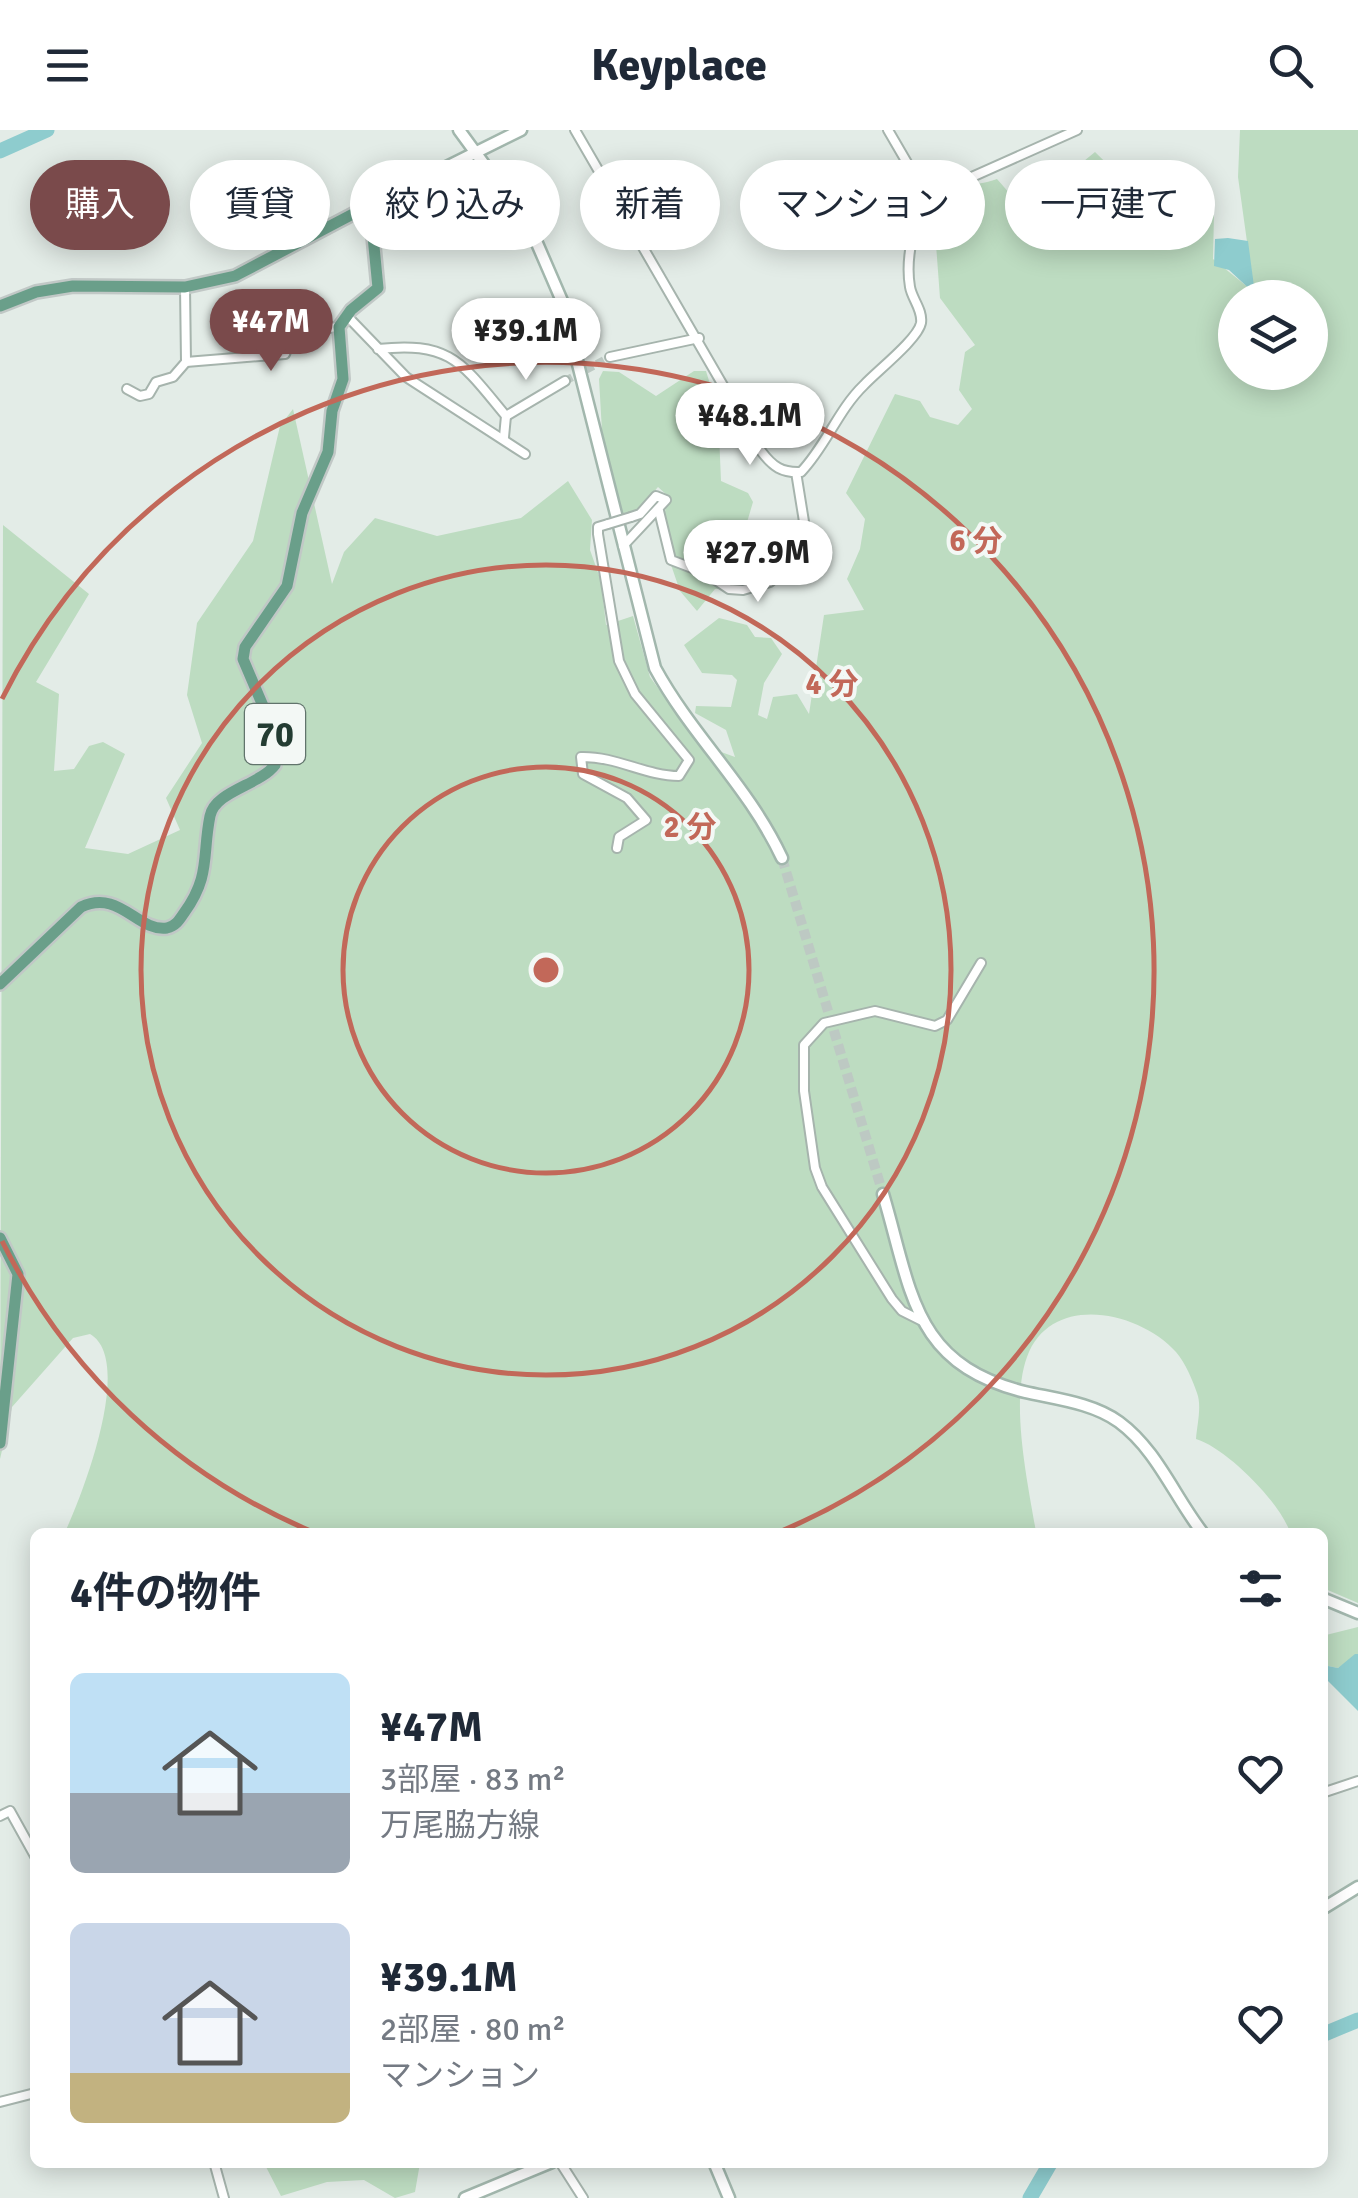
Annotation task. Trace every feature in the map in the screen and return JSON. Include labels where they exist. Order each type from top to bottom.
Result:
[{"type":"main road","points":[[0,306],[36,292],[73,286],[185,288],[234,276],[350,215]]},
{"type":"main road","points":[[338,327],[378,288],[374,250]]},
{"type":"main road","name":"70","points":[[0,984],[81,906],[94,901],[125,910],[154,925],[166,928],[176,924],[201,885],[208,860],[210,813],[218,802],[256,783],[275,765],[278,741],[244,659],[245,647],[286,586],[302,513],[328,452],[332,411],[342,379],[338,327]]},
{"type":"main road","points":[[0,1238],[18,1274],[0,1443]]},
{"type":"street","points":[[459,130],[530,227],[562,301],[655,668],[670,696],[762,816],[782,858]]},
{"type":"street","points":[[463,160],[521,130]]},
{"type":"street","points":[[576,130],[762,451],[772,466],[796,472]]},
{"type":"street","points":[[888,130],[905,160]]},
{"type":"street","points":[[985,171],[1077,130]]},
{"type":"street","points":[[796,472],[815,458],[850,399],[919,329],[921,312],[912,294],[912,250]]},
{"type":"street","points":[[127,389],[140,396],[149,394],[156,382],[173,377],[186,362],[185,288]]},
{"type":"street","points":[[348,317],[406,377],[504,437],[524,454]]},
{"type":"street","points":[[186,362],[285,354],[295,330],[338,327]]},
{"type":"street","points":[[610,356],[699,338]]},
{"type":"street","points":[[378,349],[406,346],[444,352],[506,416],[504,437]]},
{"type":"street","points":[[506,416],[565,381]]},
{"type":"street","points":[[659,512],[671,560],[705,573],[729,589],[742,590],[770,582],[804,553],[806,534],[796,472]]},
{"type":"street","points":[[616,848],[619,837],[646,820],[627,798],[583,774],[581,757],[625,762],[668,776],[679,776],[688,760],[635,694],[619,661],[598,534],[598,527],[640,514],[656,496],[666,500],[659,512],[623,546]]},
{"type":"street","points":[[922,1320],[902,1311],[892,1299],[822,1187],[809,1139],[804,1045],[824,1023],[875,1011],[935,1026],[948,1020],[981,963]]},
{"type":"street","points":[[883,1194],[922,1320],[958,1364],[983,1381],[1099,1410],[1125,1426],[1150,1451],[1199,1528]]},
{"type":"street","points":[[1328,1600],[1358,1613]]},
{"type":"street","points":[[1328,1790],[1358,1782]]},
{"type":"street","points":[[0,1816],[10,1811],[30,1847]]},
{"type":"street","points":[[1328,1905],[1358,1886]]},
{"type":"street","points":[[0,2102],[30,2094]]},
{"type":"street","points":[[216,2168],[224,2198]]},
{"type":"street","points":[[464,2198],[541,2168]]},
{"type":"street","points":[[561,2168],[584,2198]]},
{"type":"street","points":[[716,2168],[729,2198]]},
{"type":"green space","points":[[1240,130],[1358,130],[1358,1603],[1328,1590],[1328,1528],[1288,1528],[1250,1477],[1222,1453],[1196,1439],[1198,1398],[1176,1352],[1140,1326],[1097,1315],[1075,1316],[1055,1323],[1039,1336],[1027,1357],[1020,1420],[1035,1528],[67,1528],[92,1460],[106,1399],[103,1348],[90,1334],[73,1338],[12,1407],[0,1459],[3,525],[89,594],[36,682],[59,694],[54,771],[74,769],[89,746],[103,742],[125,754],[85,848],[128,854],[180,830],[166,798],[202,743],[187,695],[197,623],[253,541],[280,426],[293,409],[332,584],[344,552],[375,518],[437,536],[521,518],[568,481],[592,520],[590,550],[601,581],[606,625],[633,616],[650,677],[699,744],[735,757],[726,730],[695,713],[696,706],[731,707],[737,680],[732,675],[702,673],[684,645],[719,618],[747,625],[755,637],[771,638],[782,654],[764,683],[758,715],[767,719],[773,697],[797,694],[809,714],[824,615],[864,610],[847,579],[860,549],[865,519],[846,493],[895,394],[920,401],[930,417],[958,425],[972,409],[959,390],[965,352],[975,345],[940,298],[936,250],[985,250],[985,182],[997,179],[1005,188],[1005,250],[1213,250],[1213,259],[1239,280],[1218,280],[1218,390],[1328,390],[1328,280],[1252,280],[1238,177]]},
{"type":"green space","points":[[1095,152],[1103,160],[1085,160]]},
{"type":"green space","points":[[603,371],[619,372],[656,396],[694,371],[706,371],[718,410],[721,481],[748,493],[753,502],[740,546],[764,580],[745,588],[715,589],[697,611],[680,591],[658,527],[668,526],[664,517],[668,496],[658,487],[639,509],[622,514],[602,431],[599,379]]},
{"type":"green space","points":[[1358,1627],[1358,1654],[1338,1668],[1328,1666],[1328,1634]]},
{"type":"green space","points":[[267,2168],[419,2168],[415,2192],[395,2198],[364,2180],[327,2182],[281,2196]]},
{"type":"water","points":[[1215,239],[1248,241],[1253,280],[1240,280],[1229,270],[1214,266]]},
{"type":"water","points":[[1358,1654],[1358,1711],[1328,1681],[1328,1666],[1338,1668]]},
{"type":"waterway","points":[[0,151],[47,130]]},
{"type":"waterway","points":[[1328,2032],[1358,2020]]},
{"type":"waterway","points":[[1030,2198],[1048,2168]]},
{"type":"tunnel","points":[[565,381],[610,357]]},
{"type":"tunnel","points":[[782,858],[883,1194]]}]
